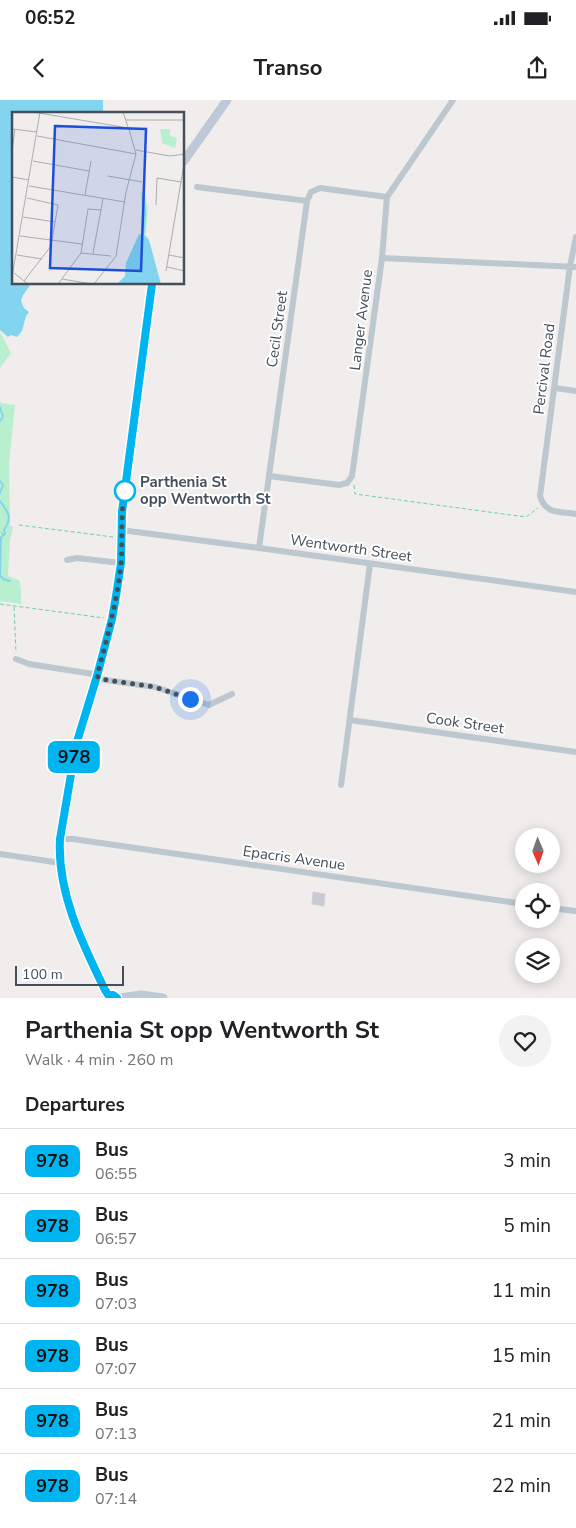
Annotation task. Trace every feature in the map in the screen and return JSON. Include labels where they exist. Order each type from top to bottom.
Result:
[{"type":"street","points":[[185,160],[226,100]]},
{"type":"street","name":"Langer Avenue","points":[[352,476],[382,258],[387,197],[453,100]]},
{"type":"street","points":[[197,187],[306,201],[310,192],[320,188],[387,197]]},
{"type":"street","name":"Cecil Street","points":[[260,548],[306,201]]},
{"type":"street","name":"Percival Road","points":[[543,504],[540,496],[576,237]]},
{"type":"street","points":[[382,258],[573,267]]},
{"type":"street","points":[[152,285],[123,502],[121,563],[112,619],[76,745],[60,839],[64,886],[74,919],[105,990],[113,997],[142,995],[163,998]]},
{"type":"street","points":[[554,388],[576,391]]},
{"type":"street","points":[[269,476],[339,485],[347,483],[352,476]]},
{"type":"street","points":[[543,504],[549,510],[576,514]]},
{"type":"street","name":"Wentworth Street","points":[[121,534],[260,548],[576,592]]},
{"type":"street","points":[[67,560],[77,558],[121,563]]},
{"type":"street","points":[[341,785],[370,564]]},
{"type":"street","points":[[16,659],[29,664],[93,674],[100,679],[155,687],[209,705],[232,694]]},
{"type":"street","name":"Cook Street","points":[[350,720],[576,752]]},
{"type":"street","name":"Epacris Avenue","points":[[60,839],[73,839],[515,903]]},
{"type":"street","points":[[0,854],[61,863]]},
{"type":"street","points":[[560,909],[576,911]]},
{"type":"path","points":[[352,476],[356,494],[526,516],[543,504]]},
{"type":"path","points":[[19,525],[121,534]]},
{"type":"path","points":[[1,532],[5,536]]},
{"type":"path","points":[[0,604],[112,619]]},
{"type":"path","points":[[14,606],[16,659]]},
{"type":"green space","points":[[0,332],[11,353],[0,368]]},
{"type":"green space","points":[[0,401],[1,403],[15,405],[9,463],[10,526],[13,527],[10,540],[8,576],[19,580],[21,604],[0,601]]},
{"type":"water","points":[[0,100],[103,100],[103,112],[12,112],[12,285],[30,285],[21,301],[24,308],[29,312],[22,331],[17,337],[11,335],[8,337],[0,330]]},
{"type":"building","points":[[313,892],[325,894],[324,906],[312,904]]},
{"type":"waterway","points":[[0,407],[3,417],[0,421]]},
{"type":"waterway","points":[[0,481],[3,485],[0,493]]},
{"type":"waterway","points":[[0,501],[9,518],[4,530],[5,534],[1,537],[0,575],[3,579],[10,581]]},
{"type":"bus line","name":"978","points":[[117,998],[113,995],[109,996],[105,990],[94,968],[66,897],[62,876],[60,839],[76,745],[97,676],[116,596],[121,563],[122,512],[152,285]]},
{"type":"place","name":"Parthenia St opp Wentworth St","points":[[125,491]]},
{"type":"route","points":[[125,491],[122,512],[121,563],[112,619],[97,676],[100,679],[155,687],[190,699]]}]
